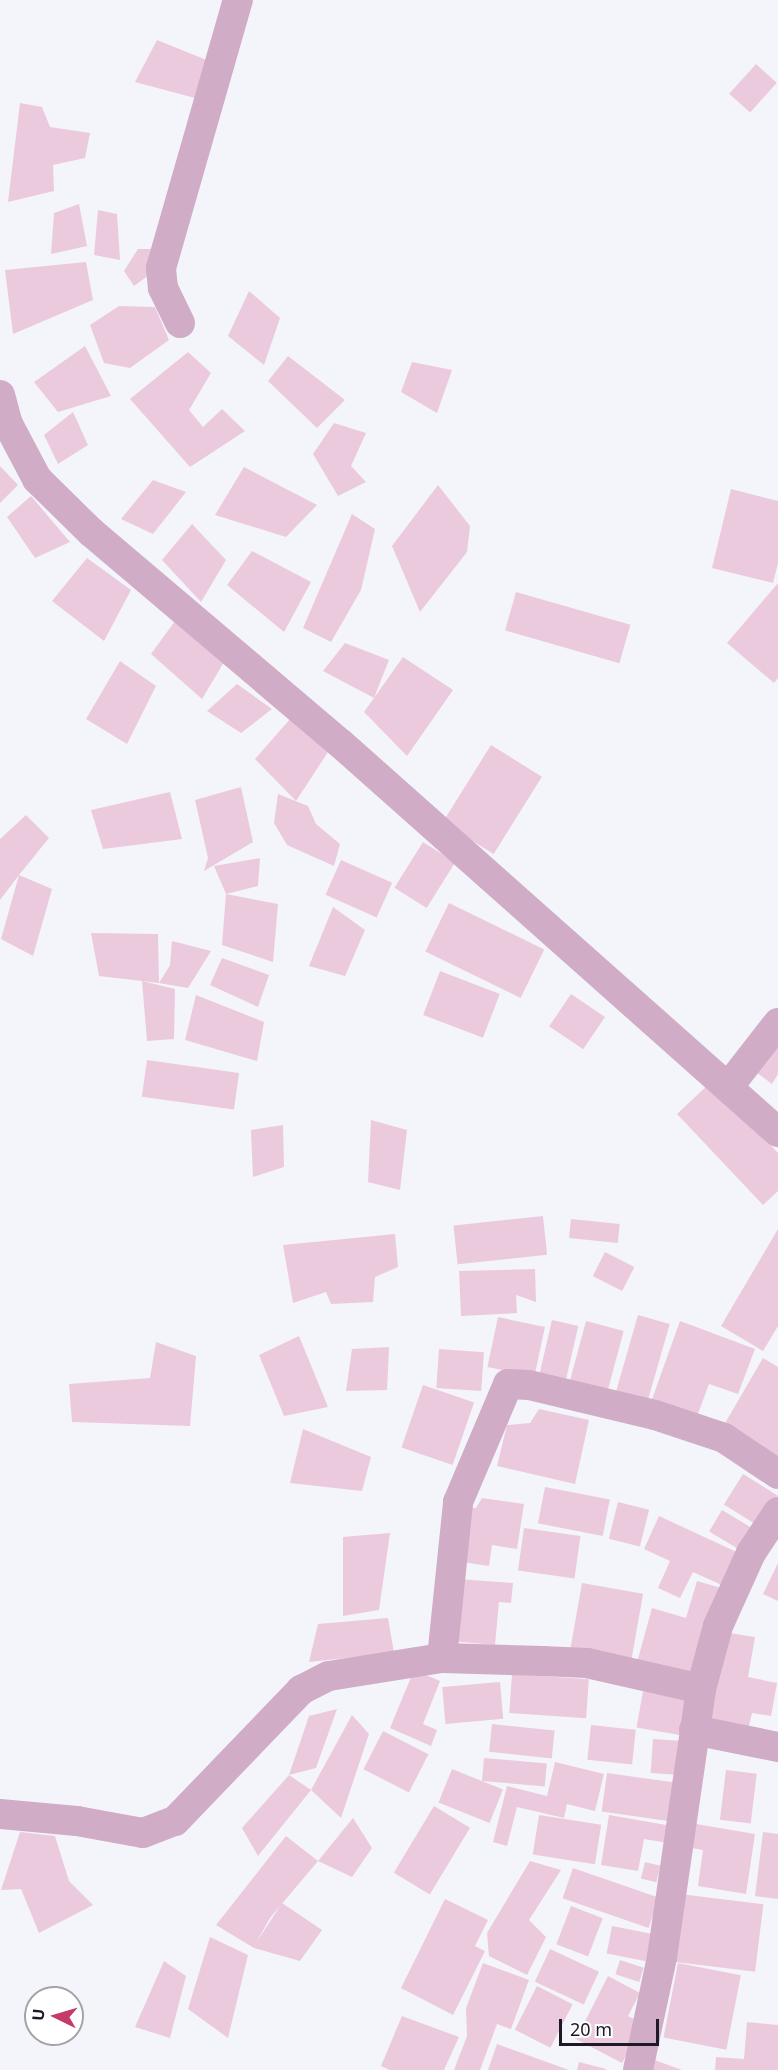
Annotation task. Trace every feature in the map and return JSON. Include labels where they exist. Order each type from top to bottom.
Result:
[{"type":"street","points":[[180,323],[163,288],[161,268],[203,133],[238,0]]},
{"type":"street","points":[[0,395],[8,424],[37,479],[90,532],[340,743],[729,1086],[778,1132]]},
{"type":"street","points":[[729,1086],[778,1023]]},
{"type":"street","points":[[442,1658],[458,1502],[508,1384],[529,1385],[655,1415],[724,1438],[778,1474]]},
{"type":"street","points":[[638,2070],[662,1957],[701,1689],[717,1626],[751,1553],[778,1512]]},
{"type":"street","points":[[0,1814],[77,1821],[143,1833],[175,1821],[301,1690],[329,1676],[442,1658],[587,1663],[701,1689]]},
{"type":"street","points":[[694,1730],[778,1747]]},
{"type":"building","points":[[157,40],[209,61],[195,98],[135,82]]},
{"type":"building","points":[[756,64],[777,83],[750,112],[729,94]]},
{"type":"building","points":[[20,103],[42,107],[50,127],[90,133],[85,158],[53,165],[54,191],[8,202]]},
{"type":"building","points":[[79,204],[87,246],[51,254],[54,213]]},
{"type":"building","points":[[98,210],[117,214],[120,260],[94,255]]},
{"type":"building","points":[[138,249],[151,249],[149,275],[134,286],[124,271]]},
{"type":"building","points":[[86,262],[93,300],[13,334],[5,270]]},
{"type":"building","points":[[249,291],[280,318],[264,365],[228,336]]},
{"type":"building","points":[[119,306],[155,307],[169,340],[130,368],[104,363],[90,325]]},
{"type":"building","points":[[85,346],[111,396],[58,412],[34,382]]},
{"type":"building","points":[[188,352],[211,373],[189,410],[203,427],[222,409],[245,431],[190,467],[130,399]]},
{"type":"building","points":[[288,356],[345,400],[317,428],[268,381]]},
{"type":"building","points":[[412,362],[452,370],[437,413],[401,392]]},
{"type":"building","points":[[73,412],[88,445],[58,464],[44,435]]},
{"type":"building","points":[[334,423],[366,433],[351,466],[366,482],[338,496],[313,454]]},
{"type":"building","points":[[0,466],[18,485],[0,503]]},
{"type":"building","points":[[244,467],[317,505],[286,537],[215,515]]},
{"type":"building","points":[[153,480],[186,492],[153,534],[121,519]]},
{"type":"building","points":[[438,485],[470,526],[467,552],[420,612],[392,546]]},
{"type":"building","points":[[731,489],[778,501],[778,563],[773,583],[712,568]]},
{"type":"building","points":[[31,496],[70,542],[35,558],[7,517]]},
{"type":"building","points":[[352,514],[375,529],[361,590],[331,642],[303,628]]},
{"type":"building","points":[[192,524],[226,560],[201,602],[162,560]]},
{"type":"building","points":[[252,551],[311,582],[284,632],[227,585]]},
{"type":"building","points":[[87,558],[131,590],[104,641],[52,601]]},
{"type":"building","points":[[778,583],[778,678],[774,683],[727,643]]},
{"type":"building","points":[[516,592],[630,625],[619,663],[505,630]]},
{"type":"building","points":[[175,621],[227,657],[202,699],[151,654]]},
{"type":"building","points":[[345,643],[389,660],[374,698],[323,671]]},
{"type":"building","points":[[403,657],[453,690],[407,756],[364,712]]},
{"type":"building","points":[[120,661],[156,686],[127,744],[86,719]]},
{"type":"building","points":[[237,684],[272,709],[241,733],[207,711]]},
{"type":"building","points":[[291,718],[328,752],[296,801],[255,759]]},
{"type":"building","points":[[491,745],[542,777],[494,854],[443,822]]},
{"type":"building","points":[[241,787],[253,842],[204,871],[208,858],[195,800]]},
{"type":"building","points":[[170,792],[182,839],[103,849],[91,810]]},
{"type":"building","points":[[278,794],[308,806],[316,824],[340,844],[334,866],[287,845],[274,823]]},
{"type":"building","points":[[26,815],[49,838],[0,900],[0,839]]},
{"type":"building","points":[[423,842],[455,862],[427,908],[394,888]]},
{"type":"building","points":[[260,858],[258,886],[226,894],[214,866]]},
{"type":"building","points":[[341,860],[392,883],[377,917],[326,895]]},
{"type":"building","points":[[19,875],[52,889],[33,956],[1,939]]},
{"type":"building","points":[[226,894],[278,904],[273,962],[222,945]]},
{"type":"building","points":[[449,903],[544,949],[521,998],[425,952]]},
{"type":"building","points":[[333,907],[365,930],[345,976],[309,966]]},
{"type":"building","points":[[91,933],[158,934],[159,983],[99,976]]},
{"type":"building","points":[[172,941],[211,951],[188,988],[159,983],[170,965]]},
{"type":"building","points":[[222,958],[269,975],[258,1007],[210,985]]},
{"type":"building","points":[[440,971],[500,994],[483,1038],[423,1015]]},
{"type":"building","points":[[142,981],[175,989],[174,1039],[147,1041]]},
{"type":"building","points":[[571,994],[605,1017],[583,1049],[549,1026]]},
{"type":"building","points":[[196,995],[264,1022],[257,1061],[185,1040]]},
{"type":"building","points":[[778,1032],[778,1074],[772,1084],[749,1067]]},
{"type":"building","points":[[147,1060],[239,1073],[234,1110],[142,1097]]},
{"type":"building","points":[[711,1082],[778,1153],[778,1191],[763,1205],[677,1114]]},
{"type":"building","points":[[371,1120],[407,1130],[400,1190],[368,1182]]},
{"type":"building","points":[[283,1125],[284,1167],[253,1177],[251,1130]]},
{"type":"building","points":[[543,1216],[547,1255],[458,1264],[453,1225]]},
{"type":"building","points":[[571,1219],[620,1224],[618,1243],[569,1238]]},
{"type":"building","points":[[778,1229],[778,1326],[763,1351],[721,1326]]},
{"type":"building","points":[[395,1234],[398,1267],[375,1277],[373,1302],[331,1304],[326,1292],[293,1303],[283,1245]]},
{"type":"building","points":[[605,1252],[634,1267],[622,1291],[593,1276]]},
{"type":"building","points":[[535,1269],[536,1302],[516,1295],[517,1313],[461,1316],[459,1271]]},
{"type":"building","points":[[638,1315],[670,1324],[647,1405],[615,1396]]},
{"type":"building","points":[[498,1317],[545,1327],[534,1377],[487,1367]]},
{"type":"building","points":[[552,1320],[578,1326],[566,1381],[539,1375]]},
{"type":"building","points":[[586,1321],[624,1331],[606,1399],[568,1389]]},
{"type":"building","points":[[680,1321],[755,1349],[738,1394],[709,1384],[696,1419],[651,1402]]},
{"type":"building","points":[[299,1336],[328,1407],[284,1416],[259,1355]]},
{"type":"building","points":[[156,1342],[196,1356],[190,1426],[72,1422],[69,1384],[150,1378]]},
{"type":"building","points":[[389,1347],[387,1390],[346,1391],[352,1349]]},
{"type":"building","points":[[439,1349],[484,1352],[481,1391],[436,1388]]},
{"type":"building","points":[[763,1358],[778,1367],[778,1463],[721,1430]]},
{"type":"building","points":[[423,1385],[474,1403],[453,1465],[402,1447]]},
{"type":"building","points":[[539,1409],[589,1420],[575,1484],[497,1466],[507,1425],[530,1423]]},
{"type":"building","points":[[303,1429],[371,1457],[362,1491],[290,1483]]},
{"type":"building","points":[[743,1474],[778,1496],[759,1526],[724,1505]]},
{"type":"building","points":[[545,1487],[610,1500],[603,1536],[538,1523]]},
{"type":"building","points":[[482,1498],[524,1504],[517,1549],[492,1545],[489,1566],[455,1561],[463,1507],[476,1508]]},
{"type":"building","points":[[618,1502],[649,1510],[640,1547],[609,1539]]},
{"type":"building","points":[[722,1510],[755,1530],[743,1552],[709,1531]]},
{"type":"building","points":[[659,1516],[741,1554],[726,1587],[693,1572],[680,1598],[658,1588],[670,1561],[644,1549]]},
{"type":"building","points":[[524,1528],[580,1536],[574,1579],[518,1571]]},
{"type":"building","points":[[390,1533],[379,1610],[343,1616],[343,1537]]},
{"type":"building","points":[[778,1563],[778,1601],[763,1594]]},
{"type":"building","points":[[457,1579],[513,1583],[511,1603],[499,1602],[495,1645],[452,1641]]},
{"type":"building","points":[[697,1581],[728,1590],[701,1684],[636,1666],[652,1608],[686,1618]]},
{"type":"building","points":[[582,1583],[643,1594],[631,1662],[570,1651]]},
{"type":"building","points":[[388,1618],[394,1653],[309,1662],[318,1624]]},
{"type":"building","points":[[723,1632],[755,1637],[748,1677],[777,1683],[771,1716],[752,1713],[748,1730],[707,1722]]},
{"type":"building","points":[[414,1670],[440,1681],[423,1724],[437,1730],[431,1746],[390,1728]]},
{"type":"building","points":[[512,1674],[589,1679],[586,1718],[509,1713]]},
{"type":"building","points":[[500,1682],[503,1719],[445,1724],[442,1687]]},
{"type":"building","points":[[643,1691],[690,1699],[684,1736],[637,1727]]},
{"type":"building","points":[[337,1709],[316,1768],[289,1775],[309,1716]]},
{"type":"building","points":[[352,1715],[369,1734],[341,1818],[311,1790]]},
{"type":"building","points":[[492,1724],[555,1731],[552,1758],[489,1752]]},
{"type":"building","points":[[591,1725],[636,1730],[632,1765],[587,1760]]},
{"type":"building","points":[[383,1731],[428,1754],[409,1792],[363,1769]]},
{"type":"building","points":[[653,1739],[679,1741],[677,1775],[651,1773]]},
{"type":"building","points":[[484,1758],[547,1763],[545,1786],[482,1781]]},
{"type":"building","points":[[555,1762],[604,1774],[595,1811],[567,1804],[564,1818],[517,1807],[507,1846],[493,1842],[507,1786],[547,1796]]},
{"type":"building","points":[[452,1769],[503,1790],[490,1823],[439,1802]]},
{"type":"building","points":[[726,1770],[757,1774],[751,1823],[720,1820]]},
{"type":"building","points":[[607,1773],[675,1783],[670,1821],[602,1812]]},
{"type":"building","points":[[289,1775],[311,1790],[258,1856],[242,1828]]},
{"type":"building","points":[[434,1806],[470,1828],[430,1894],[394,1873]]},
{"type":"building","points":[[539,1815],[601,1825],[595,1864],[533,1855]]},
{"type":"building","points":[[609,1815],[672,1826],[668,1843],[644,1839],[638,1871],[601,1865]]},
{"type":"building","points":[[353,1818],[372,1848],[352,1877],[318,1861]]},
{"type":"building","points":[[690,1823],[755,1834],[746,1894],[698,1886],[703,1850],[686,1847]]},
{"type":"building","points":[[20,1832],[55,1836],[69,1881],[93,1905],[39,1933],[21,1889],[1,1890]]},
{"type":"building","points":[[763,1832],[778,1834],[778,1899],[755,1896]]},
{"type":"building","points":[[286,1836],[318,1861],[282,1903],[322,1930],[300,1961],[254,1948],[216,1925]],"holes":[[[280,1906],[256,1943],[270,1918]]]},
{"type":"building","points":[[530,1861],[561,1870],[529,1920],[546,1937],[527,1975],[489,1956],[487,1933]]},
{"type":"building","points":[[645,1862],[661,1866],[656,1882],[641,1878]]},
{"type":"building","points":[[573,1868],[659,1898],[649,1928],[563,1898]]},
{"type":"building","points":[[680,1894],[763,1904],[755,1972],[672,1961]]},
{"type":"building","points":[[445,1899],[488,1920],[475,1946],[485,1951],[453,2015],[401,1988]]},
{"type":"building","points":[[571,1906],[603,1918],[588,1956],[556,1944]]},
{"type":"building","points":[[612,1926],[655,1934],[650,1962],[607,1953]]},
{"type":"building","points":[[210,1937],[248,1955],[228,2038],[188,2009]]},
{"type":"building","points":[[550,1949],[599,1972],[584,2004],[535,1982]]},
{"type":"building","points":[[620,1960],[644,1968],[639,1982],[615,1974]]},
{"type":"building","points":[[164,1961],[186,1976],[170,2038],[135,2027]]},
{"type":"building","points":[[483,1963],[529,1980],[511,2029],[497,2024],[480,2070],[454,2070],[467,2036],[466,2008]]},
{"type":"building","points":[[678,1963],[741,1975],[726,2050],[663,2038]]},
{"type":"building","points":[[608,1976],[640,1993],[628,2016],[643,2024],[622,2063],[576,2039]]},
{"type":"building","points":[[537,1986],[573,2004],[550,2048],[515,2030]]},
{"type":"building","points":[[402,2016],[459,2037],[444,2070],[390,2070],[381,2066]]},
{"type":"building","points":[[747,2022],[778,2025],[778,2070],[715,2070],[716,2057],[744,2059]]},
{"type":"building","points":[[497,2044],[569,2070],[488,2070]]},
{"type":"building","points":[[652,2059],[682,2070],[649,2070]]},
{"type":"building","points":[[579,2062],[606,2069],[606,2070],[577,2070]]}]
